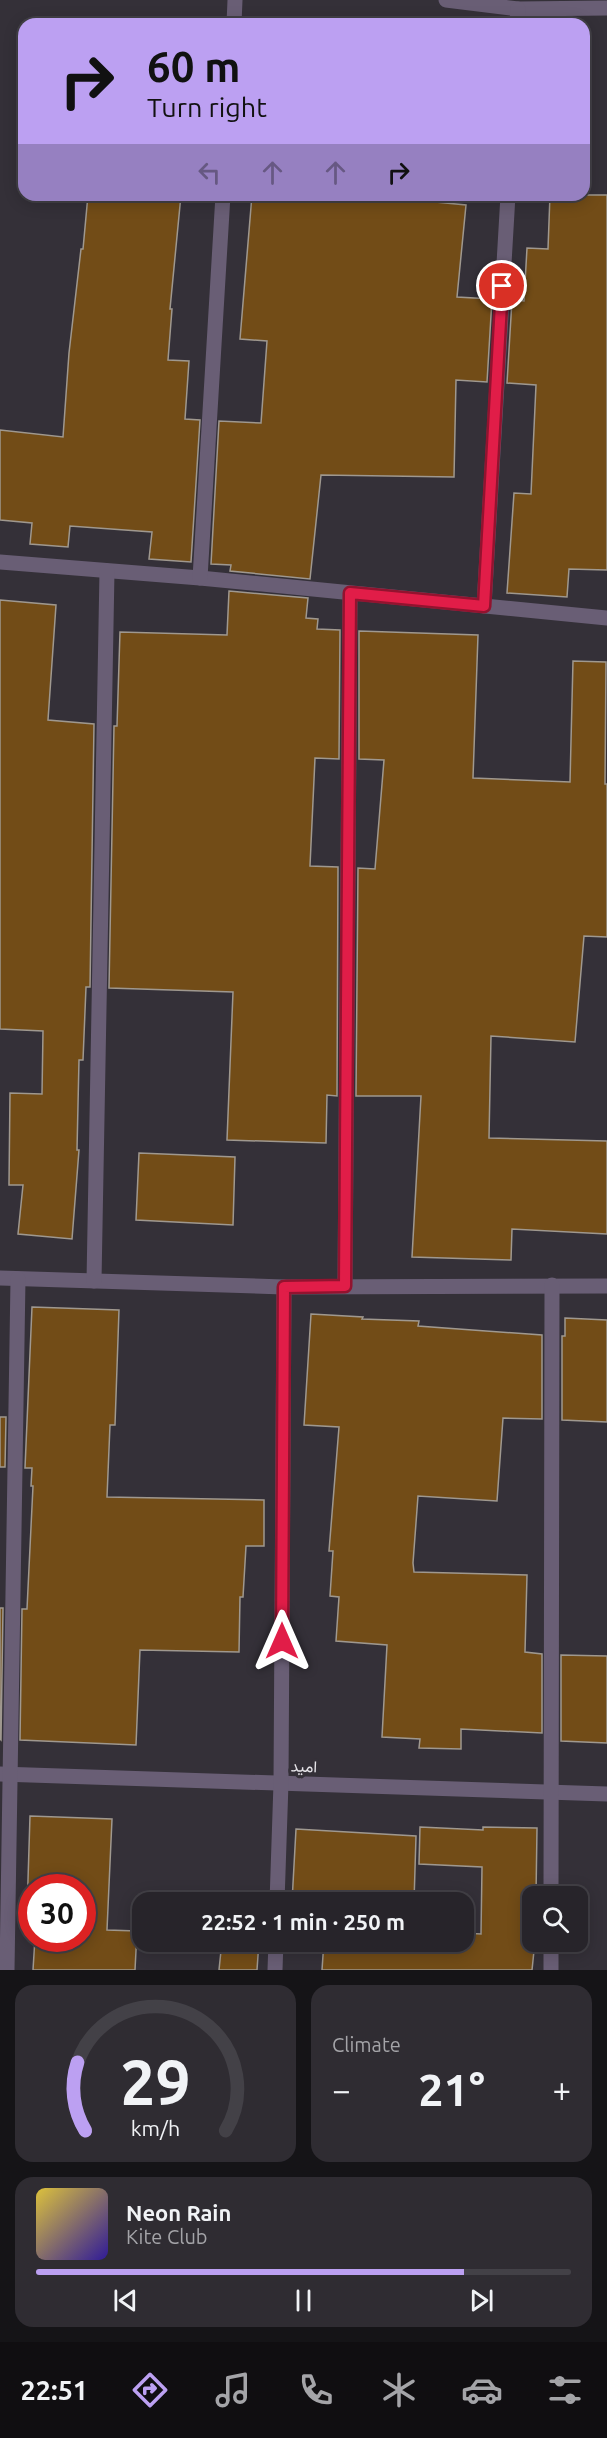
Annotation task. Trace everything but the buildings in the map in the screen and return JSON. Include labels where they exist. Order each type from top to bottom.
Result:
[{"type":"street","points":[[234,18],[235,0]]},
{"type":"street","points":[[446,0],[518,16],[607,8]]},
{"type":"street","points":[[200,578],[223,201]]},
{"type":"street","points":[[484,606],[508,201]]},
{"type":"street","points":[[0,562],[200,578],[607,618]]},
{"type":"street","points":[[94,1281],[107,571]]},
{"type":"street","points":[[345,1286],[350,593]]},
{"type":"street","points":[[0,1278],[284,1287],[607,1286]]},
{"type":"street","points":[[7,1970],[6,1774],[18,1279]]},
{"type":"street","points":[[551,1886],[552,1285]]},
{"type":"street","points":[[277,1892],[281,1783],[284,1287]]},
{"type":"street","name":"امید","points":[[6,1774],[607,1794]]},
{"type":"street","points":[[275,1970],[276,1952]]},
{"type":"street","points":[[551,1952],[551,1970]]},
{"type":"route","points":[[282,1641],[284,1287],[345,1286],[350,593],[484,606],[502,286]]}]
